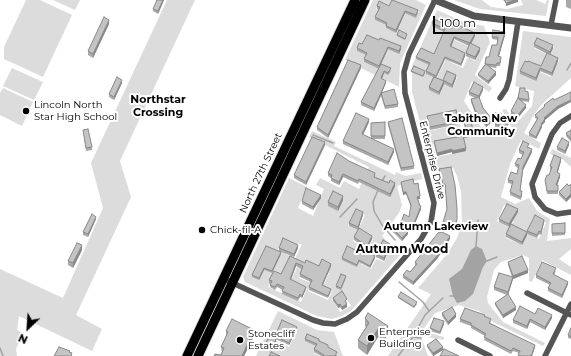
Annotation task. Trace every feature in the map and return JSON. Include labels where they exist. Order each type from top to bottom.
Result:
[{"type":"main road","name":"North 27th Street","points":[[198,356],[228,279],[355,0]]},
{"type":"main road","name":"North 27th Street","points":[[187,356],[228,279],[365,0]]},
{"type":"street","name":"Enterprise Drive","points":[[228,279],[313,320],[326,324],[338,323],[348,319],[358,311],[424,236],[433,217],[434,199],[405,92],[404,72],[409,54],[435,0]]},
{"type":"street","points":[[435,0],[474,16],[571,28]]},
{"type":"street","points":[[551,25],[556,0]]},
{"type":"street","points":[[500,98],[510,80],[518,22]]},
{"type":"street","points":[[571,116],[560,123],[554,131],[533,179],[533,193],[543,207],[558,214],[571,212]]},
{"type":"street","points":[[527,293],[569,314]]},
{"type":"street","points":[[545,356],[569,314],[571,304]]},
{"type":"street","points":[[458,340],[490,356]]},
{"type":"shaded area","points":[[26,0],[40,0],[72,15],[43,77],[4,59],[4,47]]},
{"type":"shaded area","points":[[53,0],[80,0],[75,10]]},
{"type":"shaded area","points":[[167,0],[195,0],[120,161],[131,197],[76,315],[102,329],[92,351],[19,316],[17,330],[23,333],[16,349],[17,356],[0,356],[0,269],[63,298],[103,208],[91,163]]},
{"type":"shaded area","points":[[373,0],[416,0],[426,5],[400,63],[399,87],[345,60]],"holes":[[[392,2],[407,9],[402,20],[387,13]],[[379,4],[389,8],[386,13],[389,15],[385,25],[375,20],[379,10],[376,9]],[[391,18],[401,23],[396,33],[386,28]],[[367,37],[377,42],[372,52],[369,51],[366,55],[357,51],[359,45],[362,47]],[[380,41],[390,46],[385,56],[375,51]],[[369,52],[384,59],[379,69],[364,62]]]},
{"type":"shaded area","points":[[454,0],[482,0],[491,7],[507,9],[523,5],[521,0],[536,0],[545,4],[547,0],[549,0],[546,16],[480,9]]},
{"type":"shaded area","points":[[437,10],[464,22],[484,26],[490,42],[475,75],[492,88],[489,92],[472,81],[464,101],[481,127],[506,134],[512,128],[502,110],[506,109],[516,124],[532,106],[534,91],[515,86],[523,31],[571,37],[571,78],[541,105],[532,118],[524,133],[541,143],[539,149],[521,140],[510,164],[501,197],[515,204],[529,198],[537,211],[550,219],[547,241],[571,238],[571,249],[559,259],[571,267],[571,275],[542,260],[532,282],[529,281],[529,258],[523,255],[501,262],[494,270],[487,297],[488,303],[503,322],[545,343],[543,346],[493,322],[479,311],[459,305],[435,313],[422,331],[444,337],[444,340],[421,336],[428,356],[388,356],[431,294],[418,288],[448,253],[457,238],[462,223],[461,191],[453,168],[433,172],[412,92],[412,66]],"holes":[[[451,24],[475,36],[471,45],[480,50],[475,61],[468,57],[463,68],[450,62],[455,51],[466,56],[470,47],[445,36]],[[538,39],[554,46],[550,56],[559,60],[551,77],[540,72],[536,81],[520,74],[526,62],[541,69],[548,55],[534,48]],[[435,54],[446,59],[436,79],[426,74]],[[447,73],[457,78],[452,88],[444,84],[439,95],[429,90],[434,79],[442,83]],[[457,112],[460,124],[429,131],[426,118],[441,113]],[[470,122],[474,136],[463,138],[460,124]],[[463,138],[466,151],[436,157],[433,144]],[[504,205],[518,211],[511,226],[526,233],[533,217],[546,223],[539,239],[527,234],[522,245],[506,238],[510,228],[497,221]]]},
{"type":"shaded area","points":[[12,68],[43,82],[34,100],[3,86]]},
{"type":"shaded area","points":[[3,88],[33,102],[22,126],[0,115],[0,93]]},
{"type":"shaded area","points":[[312,131],[336,142],[334,146],[395,175],[396,172],[405,176],[421,173],[422,179],[397,186],[402,205],[399,213],[382,236],[400,255],[351,311],[332,319],[317,316],[245,282],[243,277],[289,178],[307,187],[298,208],[313,216],[324,189],[316,185],[320,178],[340,188],[344,181],[359,189],[369,167],[309,137]],"holes":[[[355,211],[365,215],[358,230],[348,226]],[[359,229],[370,234],[369,237],[373,239],[368,250],[353,241]],[[283,240],[295,244],[302,244],[295,259],[278,250]],[[382,242],[391,246],[384,262],[376,259],[371,269],[361,264],[366,253],[375,257]],[[273,251],[281,254],[272,273],[264,270]],[[299,263],[292,278],[283,273]],[[306,263],[315,267],[309,282],[299,278]],[[318,268],[329,273],[324,284],[313,279]],[[274,274],[307,289],[301,302],[268,287]],[[312,283],[332,292],[328,300],[308,291]],[[343,293],[351,306],[340,312],[332,300]]]},
{"type":"shaded area","points":[[552,149],[571,158],[571,167],[562,159],[550,154]]},
{"type":"shaded area","points":[[476,246],[482,249],[487,261],[483,267],[473,294],[465,301],[457,303],[453,296],[449,279],[462,269],[471,250]]},
{"type":"shaded area","points":[[278,311],[317,330],[334,332],[343,356],[337,356],[337,354],[328,349],[329,346],[320,342],[314,353],[320,356],[256,356]],"holes":[[[280,328],[295,335],[289,347],[274,340]],[[269,339],[277,343],[272,352],[264,348]]]},
{"type":"building","points":[[157,0],[163,0],[158,11],[153,9]]},
{"type":"building","points":[[392,0],[418,10],[416,15],[405,11],[396,30],[386,26],[387,23],[375,17],[380,7],[377,6],[379,1],[389,6]]},
{"type":"building","points":[[504,0],[515,0],[506,3]]},
{"type":"building","points":[[104,17],[109,20],[93,54],[88,51]]},
{"type":"building","points":[[434,19],[449,26],[451,22],[475,33],[470,43],[454,37],[450,46],[465,53],[461,64],[445,57],[436,76],[426,71],[430,63],[416,57],[421,48],[434,54],[445,29],[432,23]]},
{"type":"building","points":[[399,30],[407,34],[405,39],[397,35]]},
{"type":"building","points":[[493,30],[505,32],[498,56],[501,57],[500,63],[497,63],[496,65],[485,64],[486,57],[489,57],[492,45],[497,45],[498,37],[492,37]]},
{"type":"building","points":[[367,35],[401,46],[399,51],[388,47],[379,66],[364,59],[367,53],[357,48],[359,43],[362,44]]},
{"type":"building","points":[[537,38],[553,45],[550,52],[534,44]]},
{"type":"building","points":[[470,43],[480,48],[475,57],[466,53]]},
{"type":"building","points":[[547,53],[558,58],[552,73],[540,68],[536,78],[520,71],[525,61],[541,66]]},
{"type":"building","points":[[348,60],[361,65],[328,135],[317,127]]},
{"type":"building","points":[[381,64],[391,68],[388,73],[384,71],[381,78],[386,81],[374,108],[361,102]]},
{"type":"building","points":[[486,64],[496,72],[488,81],[478,74]]},
{"type":"building","points":[[414,66],[425,71],[423,76],[411,71]]},
{"type":"building","points":[[447,71],[456,75],[452,85],[443,80]]},
{"type":"building","points":[[117,77],[122,80],[114,97],[109,94]]},
{"type":"building","points":[[434,77],[444,81],[439,92],[429,87]]},
{"type":"building","points":[[474,82],[483,87],[479,96],[469,92]]},
{"type":"building","points":[[520,88],[525,88],[525,91],[528,92],[529,100],[518,98]]},
{"type":"building","points":[[394,89],[398,104],[385,106],[381,93]]},
{"type":"building","points":[[571,92],[571,100],[558,106],[544,118],[545,119],[541,124],[536,137],[529,133],[538,118],[535,115],[545,106],[544,105],[553,98],[554,100]]},
{"type":"building","points":[[479,97],[483,108],[492,119],[486,124],[475,110],[471,99]]},
{"type":"building","points":[[518,98],[526,105],[517,116],[511,111]]},
{"type":"building","points":[[456,110],[459,121],[430,127],[427,116]]},
{"type":"building","points":[[356,113],[369,119],[362,134],[394,149],[388,162],[343,141]]},
{"type":"building","points":[[495,113],[501,113],[501,118],[506,118],[506,120],[508,120],[508,125],[505,125],[505,127],[499,127],[499,124],[495,124]]},
{"type":"building","points":[[402,118],[414,166],[401,168],[388,122]]},
{"type":"building","points":[[470,119],[474,133],[463,135],[462,130],[466,129],[464,121]]},
{"type":"building","points":[[385,122],[385,136],[371,136],[371,123]]},
{"type":"building","points":[[88,129],[92,147],[86,148],[83,130]]},
{"type":"building","points":[[571,130],[571,139],[566,133]]},
{"type":"building","points":[[463,136],[466,148],[452,151],[452,149],[437,153],[434,141]]},
{"type":"building","points":[[312,137],[325,142],[306,182],[294,175]]},
{"type":"building","points":[[562,138],[569,142],[565,151],[557,147]]},
{"type":"building","points":[[523,141],[529,144],[527,147],[532,149],[523,167],[520,191],[522,191],[521,197],[510,192],[513,181],[508,180],[511,172],[517,174],[519,165],[515,164],[518,158],[521,159],[524,152],[519,150]]},
{"type":"building","points":[[337,153],[349,161],[375,173],[374,177],[389,183],[390,180],[395,183],[390,194],[359,179],[358,181],[343,174],[339,182],[331,178],[332,175],[328,173]]},
{"type":"building","points":[[554,155],[561,158],[557,172],[560,174],[556,185],[558,185],[558,191],[547,191],[545,180],[552,167],[550,166]]},
{"type":"building","points":[[451,167],[455,185],[457,208],[457,220],[452,230],[445,227],[446,223],[443,222],[447,209],[445,184],[443,184],[439,169]]},
{"type":"building","points":[[413,179],[414,184],[418,183],[420,196],[417,197],[421,206],[413,226],[410,224],[407,231],[408,232],[402,238],[392,228],[395,224],[400,226],[404,214],[409,217],[411,205],[406,192],[403,192],[401,182]]},
{"type":"building","points":[[567,184],[569,186],[571,184],[571,194],[566,199],[559,192]]},
{"type":"building","points":[[306,188],[321,195],[313,207],[302,201]]},
{"type":"building","points":[[333,191],[343,196],[338,207],[328,202]]},
{"type":"building","points":[[507,204],[518,209],[509,224],[499,219]]},
{"type":"building","points":[[356,209],[363,212],[358,227],[349,223]]},
{"type":"building","points":[[92,214],[96,217],[88,234],[83,232]]},
{"type":"building","points":[[535,215],[544,220],[541,232],[539,231],[537,235],[527,231]]},
{"type":"building","points":[[565,223],[565,233],[552,233],[552,224]]},
{"type":"building","points":[[511,224],[527,232],[522,242],[506,234]]},
{"type":"building","points":[[359,228],[372,236],[367,246],[354,237]]},
{"type":"building","points":[[442,232],[450,236],[437,256],[413,282],[403,275],[407,270],[410,272],[417,264],[415,262],[438,233]]},
{"type":"building","points":[[283,238],[298,245],[294,254],[279,248]]},
{"type":"building","points":[[383,240],[390,244],[384,258],[376,254]]},
{"type":"building","points":[[77,243],[82,245],[73,263],[68,261]]},
{"type":"building","points":[[266,246],[281,252],[272,271],[264,268],[259,278],[252,275]]},
{"type":"building","points":[[347,246],[364,254],[366,251],[375,256],[370,266],[359,260],[357,265],[342,258]]},
{"type":"building","points":[[290,256],[305,263],[306,260],[319,266],[322,259],[331,264],[322,285],[331,289],[328,296],[309,287],[312,280],[300,274],[303,266],[296,263],[290,279],[306,287],[302,296],[300,294],[298,298],[282,291],[284,287],[277,284],[275,287],[270,285],[272,281],[269,280],[274,271],[281,274]]},
{"type":"building","points":[[522,256],[528,270],[513,276],[508,262]]},
{"type":"building","points":[[542,262],[556,268],[553,274],[568,282],[562,295],[548,288],[551,283],[536,275]]},
{"type":"building","points":[[499,273],[513,277],[508,292],[494,287]]},
{"type":"building","points":[[341,274],[346,276],[341,288],[336,286]]},
{"type":"building","points":[[342,291],[347,299],[345,301],[347,304],[342,307],[340,304],[338,305],[333,298]]},
{"type":"building","points":[[401,292],[417,302],[414,307],[398,297]]},
{"type":"building","points":[[508,294],[516,307],[503,315],[495,303]]},
{"type":"building","points":[[520,306],[535,314],[538,308],[552,315],[545,327],[530,319],[527,326],[513,320]]},
{"type":"building","points":[[452,307],[456,314],[448,322],[442,313]]},
{"type":"building","points":[[465,308],[485,315],[484,316],[491,319],[489,323],[535,345],[532,354],[530,356],[518,355],[520,351],[513,348],[511,351],[484,337],[486,334],[471,325],[471,323],[460,319]]},
{"type":"building","points":[[368,313],[388,326],[385,330],[378,329],[367,346],[358,340],[369,323],[365,318]]},
{"type":"building","points":[[434,318],[444,321],[440,332],[430,328]]},
{"type":"building","name":"Stonecliff Estates","points":[[232,319],[254,330],[242,356],[214,356],[215,354],[221,355],[224,348],[221,347]]},
{"type":"building","points":[[282,320],[297,327],[289,343],[275,336]]},
{"type":"building","points":[[571,328],[571,337],[568,335]]},
{"type":"building","points":[[307,334],[319,339],[319,341],[328,345],[328,347],[337,352],[335,356],[323,356],[324,355],[314,349],[317,344],[305,339]]},
{"type":"building","points":[[269,336],[276,339],[272,349],[265,345]]},
{"type":"building","points":[[436,339],[443,347],[433,353],[427,345]]},
{"type":"building","points":[[59,347],[70,351],[69,352],[72,353],[71,356],[54,356]]},
{"type":"building","points":[[444,349],[459,356],[440,356]]},
{"type":"building","points":[[271,352],[280,356],[269,356]]},
{"type":"waterway","points":[[567,70],[571,63]]},
{"type":"waterway","points":[[313,135],[333,143]]},
{"type":"waterway","points":[[382,181],[385,176]]},
{"type":"waterway","points":[[378,190],[373,202],[374,211],[382,225],[395,240]]},
{"type":"waterway","points":[[340,217],[357,199]]},
{"type":"waterway","points":[[476,246],[478,220]]},
{"type":"waterway","points":[[487,261],[497,257]]},
{"type":"waterway","points":[[399,282],[423,302],[429,311]]},
{"type":"waterway","points":[[398,356],[413,337],[425,315],[443,298]]},
{"type":"waterway","points":[[413,337],[421,338]]},
{"type":"waterway","points":[[0,348],[3,356]]},
{"type":"place","name":"Lincoln North Star High School","points":[[26,111]]},
{"type":"place","name":"Chick-fil-A","points":[[202,230]]},
{"type":"place","name":"Enterprise Building","points":[[371,338]]},
{"type":"place","name":"Stonecliff Estates","points":[[240,340]]},
{"type":"district","name":"Northstar Crossing","points":[[158,106]]},
{"type":"district","name":"Tabitha New Community","points":[[481,125]]},
{"type":"district","name":"Autumn Lakeview","points":[[436,227]]},
{"type":"district","name":"Autumn Wood","points":[[402,249]]}]
